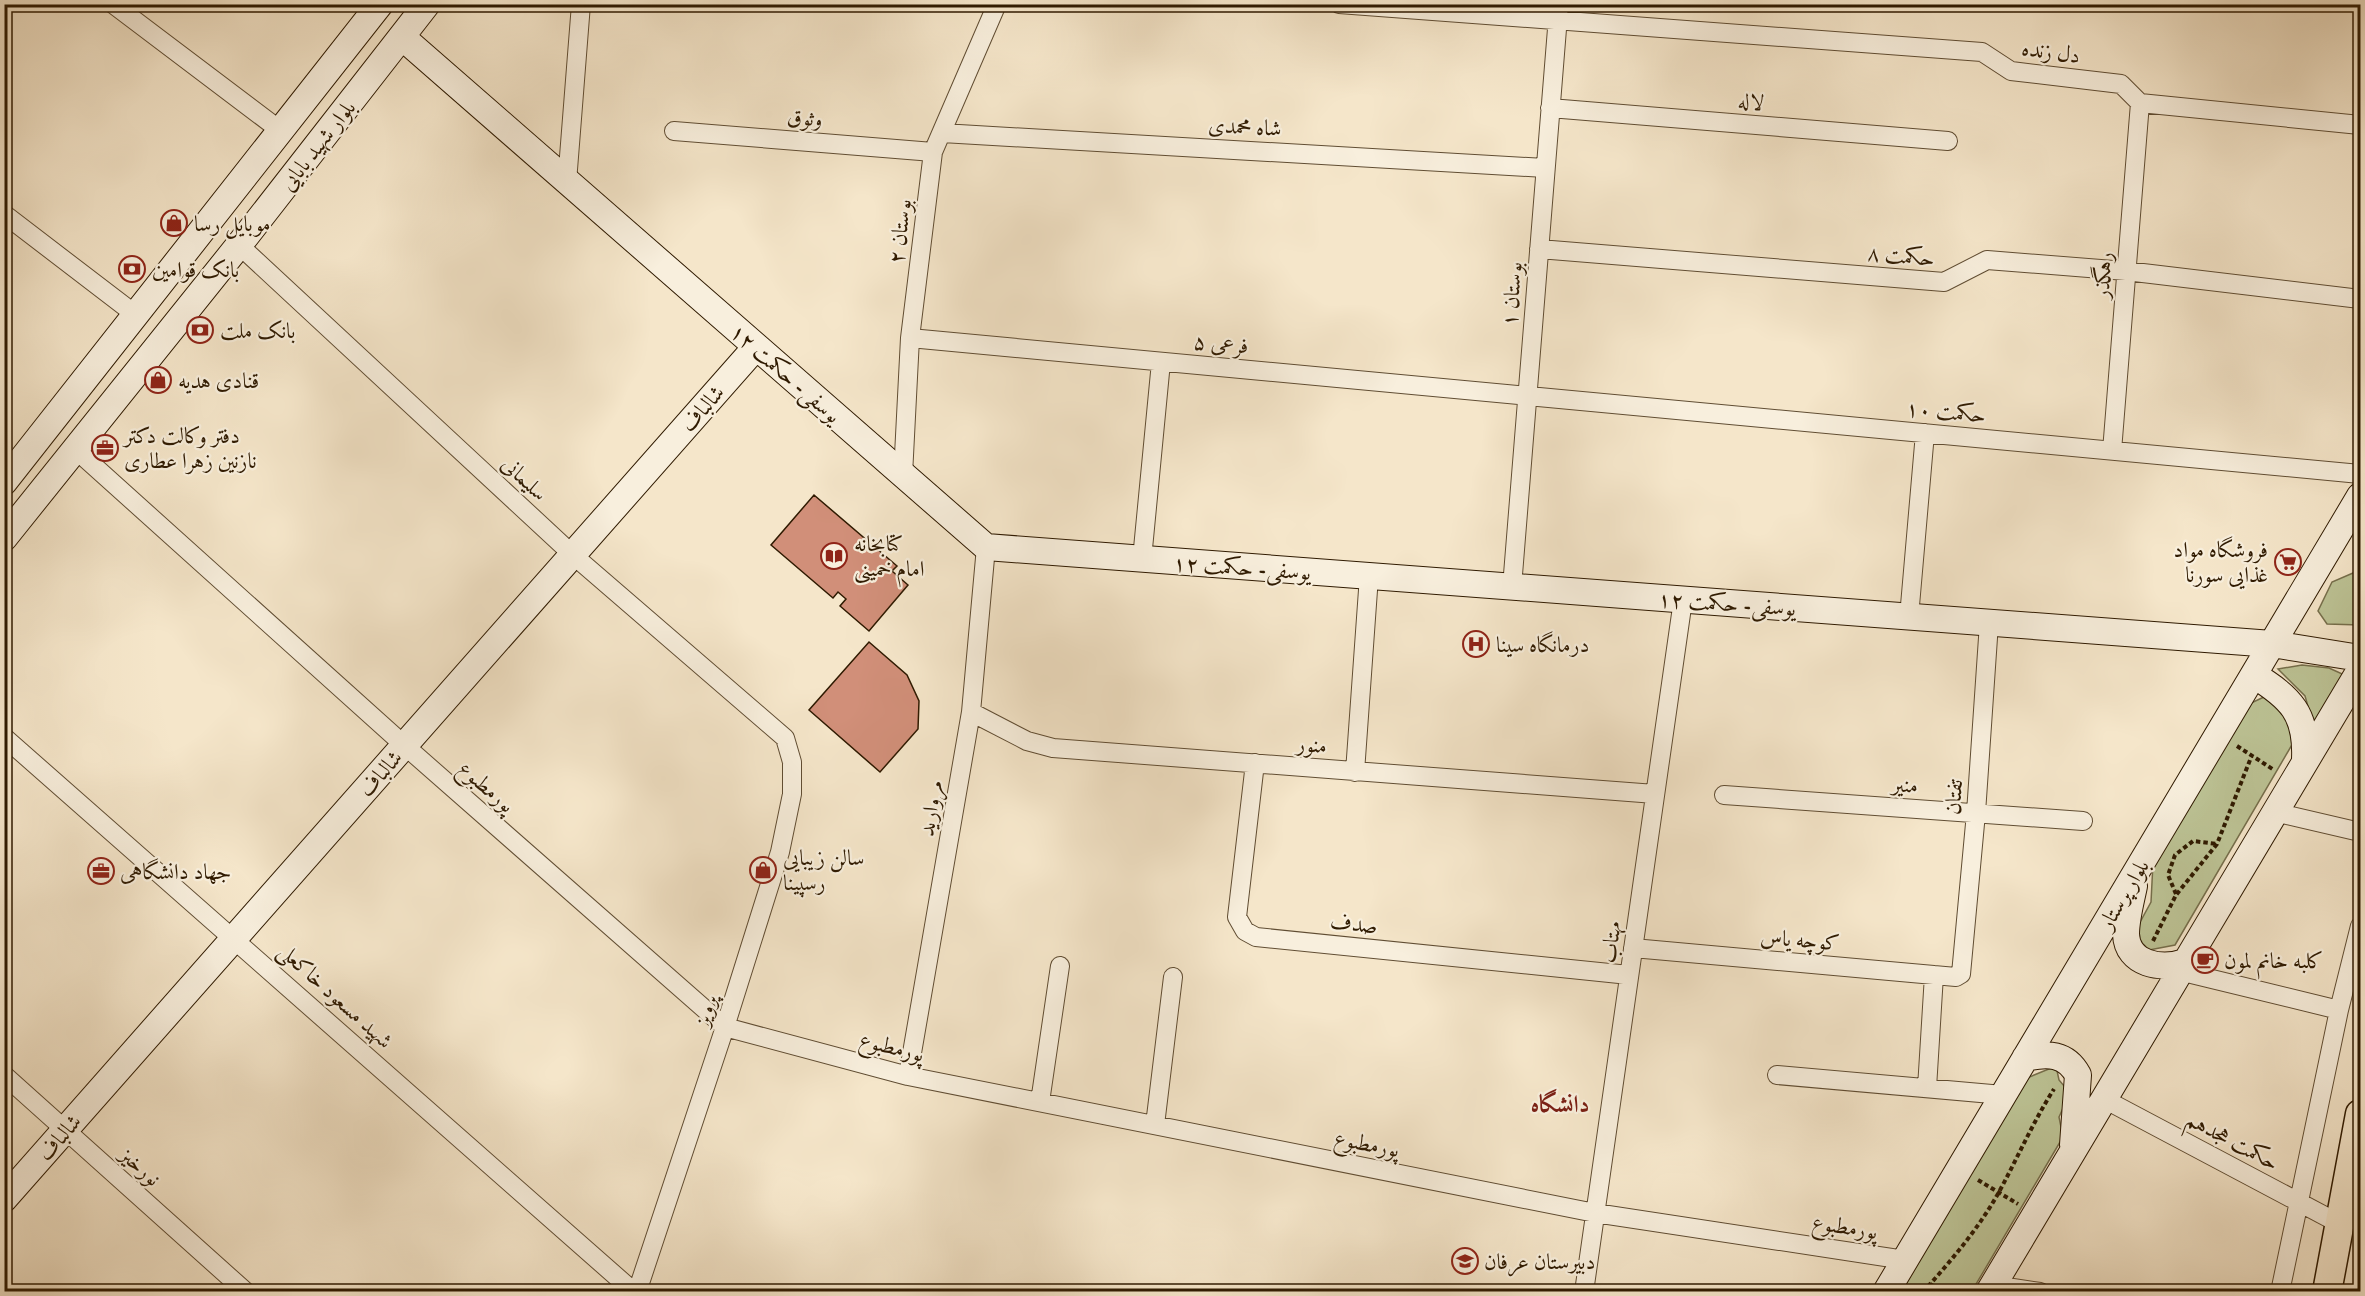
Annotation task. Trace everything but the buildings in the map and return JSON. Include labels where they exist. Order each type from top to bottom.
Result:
[{"type":"main road","points":[[2327,1292],[2361,1114]]},
{"type":"street","points":[[113,4],[280,131]]},
{"type":"street","name":"بلوار شهید بابایی","points":[[4,482],[380,4]]},
{"type":"street","name":"بلوار شهید بابایی","points":[[4,538],[239,245],[427,4]]},
{"type":"street","points":[[567,182],[581,4]]},
{"type":"street","name":"بوستان ۲","points":[[903,476],[910,338],[933,152],[997,4]]},
{"type":"street","name":"دل زنده","points":[[1339,4],[1558,13],[1982,52],[2011,71],[2121,84],[2140,103]]},
{"type":"street","name":"بوستان ۱","points":[[1512,587],[1558,13]]},
{"type":"street","name":"یوسفی- حکمت ۱۲","points":[[402,38],[986,547],[2272,644],[2361,658]]},
{"type":"street","points":[[2140,103],[2361,125]]},
{"type":"street","name":"رهگذر","points":[[2112,451],[2140,103]]},
{"type":"street","name":"لاله","points":[[1550,108],[1948,141]]},
{"type":"street","name":"وثوق","points":[[674,131],[933,152]]},
{"type":"street","name":"شاه محمدی","points":[[942,133],[1545,168]]},
{"type":"street","points":[[4,214],[136,315]]},
{"type":"street","name":"سلیمانی","points":[[239,245],[573,555],[785,738]]},
{"type":"street","name":"حکمت ۸","points":[[1539,249],[1944,282],[1987,260],[2126,271],[2361,299]]},
{"type":"street","name":"فرعی ۵","points":[[910,338],[1527,396]]},
{"type":"street","name":"شالباف","points":[[4,1199],[756,347]]},
{"type":"street","points":[[1142,559],[1161,362]]},
{"type":"street","name":"حکمت ۱۰","points":[[1527,396],[2361,474]]},
{"type":"street","points":[[1909,617],[1925,433]]},
{"type":"street","name":"پورمطبوع","points":[[75,449],[404,745],[725,1027],[908,1076],[1595,1212],[1905,1260]]},
{"type":"street","name":"بلوار پرستار","points":[[1886,1292],[2361,496]]},
{"type":"street","name":"مروارید","points":[[908,1076],[971,712],[986,547]]},
{"type":"street","points":[[1355,772],[1369,576]]},
{"type":"street","name":"مهتاب","points":[[1584,1292],[1683,600]]},
{"type":"street","name":"تفتان","points":[[1961,974],[1977,813],[1989,623]]},
{"type":"street","points":[[2040,1292],[1991,1288],[2361,670]]},
{"type":"street","points":[[2254,675],[2280,690],[2298,713],[2306,739],[2306,759]]},
{"type":"street","name":"منور","points":[[971,712],[1027,741],[1053,748],[1655,794]]},
{"type":"street","name":"شهید مسعود خاکعلی","points":[[4,736],[636,1292]]},
{"type":"street","name":"پرویز","points":[[636,1292],[725,1027],[780,852],[790,806],[792,762],[785,738]]},
{"type":"street","name":"صدف","points":[[1255,763],[1237,917],[1245,931],[1256,937],[1629,975]]},
{"type":"street","name":"منیر","points":[[1724,795],[2083,821]]},
{"type":"street","points":[[2274,812],[2361,832]]},
{"type":"street","points":[[2137,871],[2126,933],[2128,945],[2143,961],[2164,967],[2182,967],[2339,1010]]},
{"type":"street","points":[[2280,1292],[2339,1010],[2361,926]]},
{"type":"street","name":"کوچه یاس","points":[[1633,948],[1956,977],[1961,974]]},
{"type":"street","points":[[1040,1102],[1060,966]]},
{"type":"street","points":[[1927,1088],[1934,975]]},
{"type":"street","points":[[1155,1125],[1173,977]]},
{"type":"street","points":[[2025,1058],[2046,1054],[2055,1056],[2072,1065],[2078,1075],[2072,1152]]},
{"type":"street","name":"نورخیز","points":[[4,1075],[246,1292]]},
{"type":"street","points":[[1777,1075],[2003,1095]]},
{"type":"street","name":"حکمت هجدهم","points":[[2104,1099],[2340,1224]]},
{"type":"path","points":[[2218,735],[2292,782]]},
{"type":"path","points":[[2143,961],[2176,895],[2217,844],[2252,755]]},
{"type":"path","points":[[2176,895],[2168,875],[2175,855],[2193,841],[2217,844]]},
{"type":"path","points":[[1923,1292],[1970,1236],[1998,1192],[2038,1113],[2060,1080]]},
{"type":"path","points":[[1959,1169],[2035,1215]]},
{"type":"path","points":[[1930,1284],[1944,1292]]},
{"type":"green space","points":[[2360,570],[2360,625],[2327,624],[2318,611],[2332,582]]},
{"type":"green space","points":[[2302,665],[2329,668],[2349,677],[2313,724],[2305,696],[2278,669]]},
{"type":"green space","points":[[2264,697],[2289,717],[2293,743],[2175,945],[2144,951],[2132,937],[2151,902],[2153,863],[2251,703]]},
{"type":"green space","points":[[2056,1066],[2059,1080],[2070,1093],[2059,1117],[2063,1137],[1972,1291],[1901,1292],[2027,1078]]},
{"type":"place","name":"موبایل رسا","points":[[174,223]]},
{"type":"place","name":"بانک قوامین","points":[[132,269]]},
{"type":"place","name":"بانک ملت","points":[[200,330]]},
{"type":"place","name":"قنادی هدیه","points":[[158,380]]},
{"type":"place","name":"دفتر وکالت دکتر نازنین زهرا عطاری","points":[[105,448]]},
{"type":"place","name":"کتابخانه امام خمینی","points":[[834,556]]},
{"type":"place","name":"فروشگاه مواد غذایی سورنا","points":[[2288,562]]},
{"type":"place","name":"درمانگاه سینا","points":[[1476,644]]},
{"type":"place","name":"سالن زیبایی رسپینا","points":[[763,870]]},
{"type":"place","name":"جهاد دانشگاهی","points":[[101,871]]},
{"type":"place","name":"کلبه خانم لمون","points":[[2205,960]]},
{"type":"place","name":"دبیرستان عرفان","points":[[1465,1261]]},
{"type":"district","name":"دانشگاه","points":[[1560,1104]]}]
